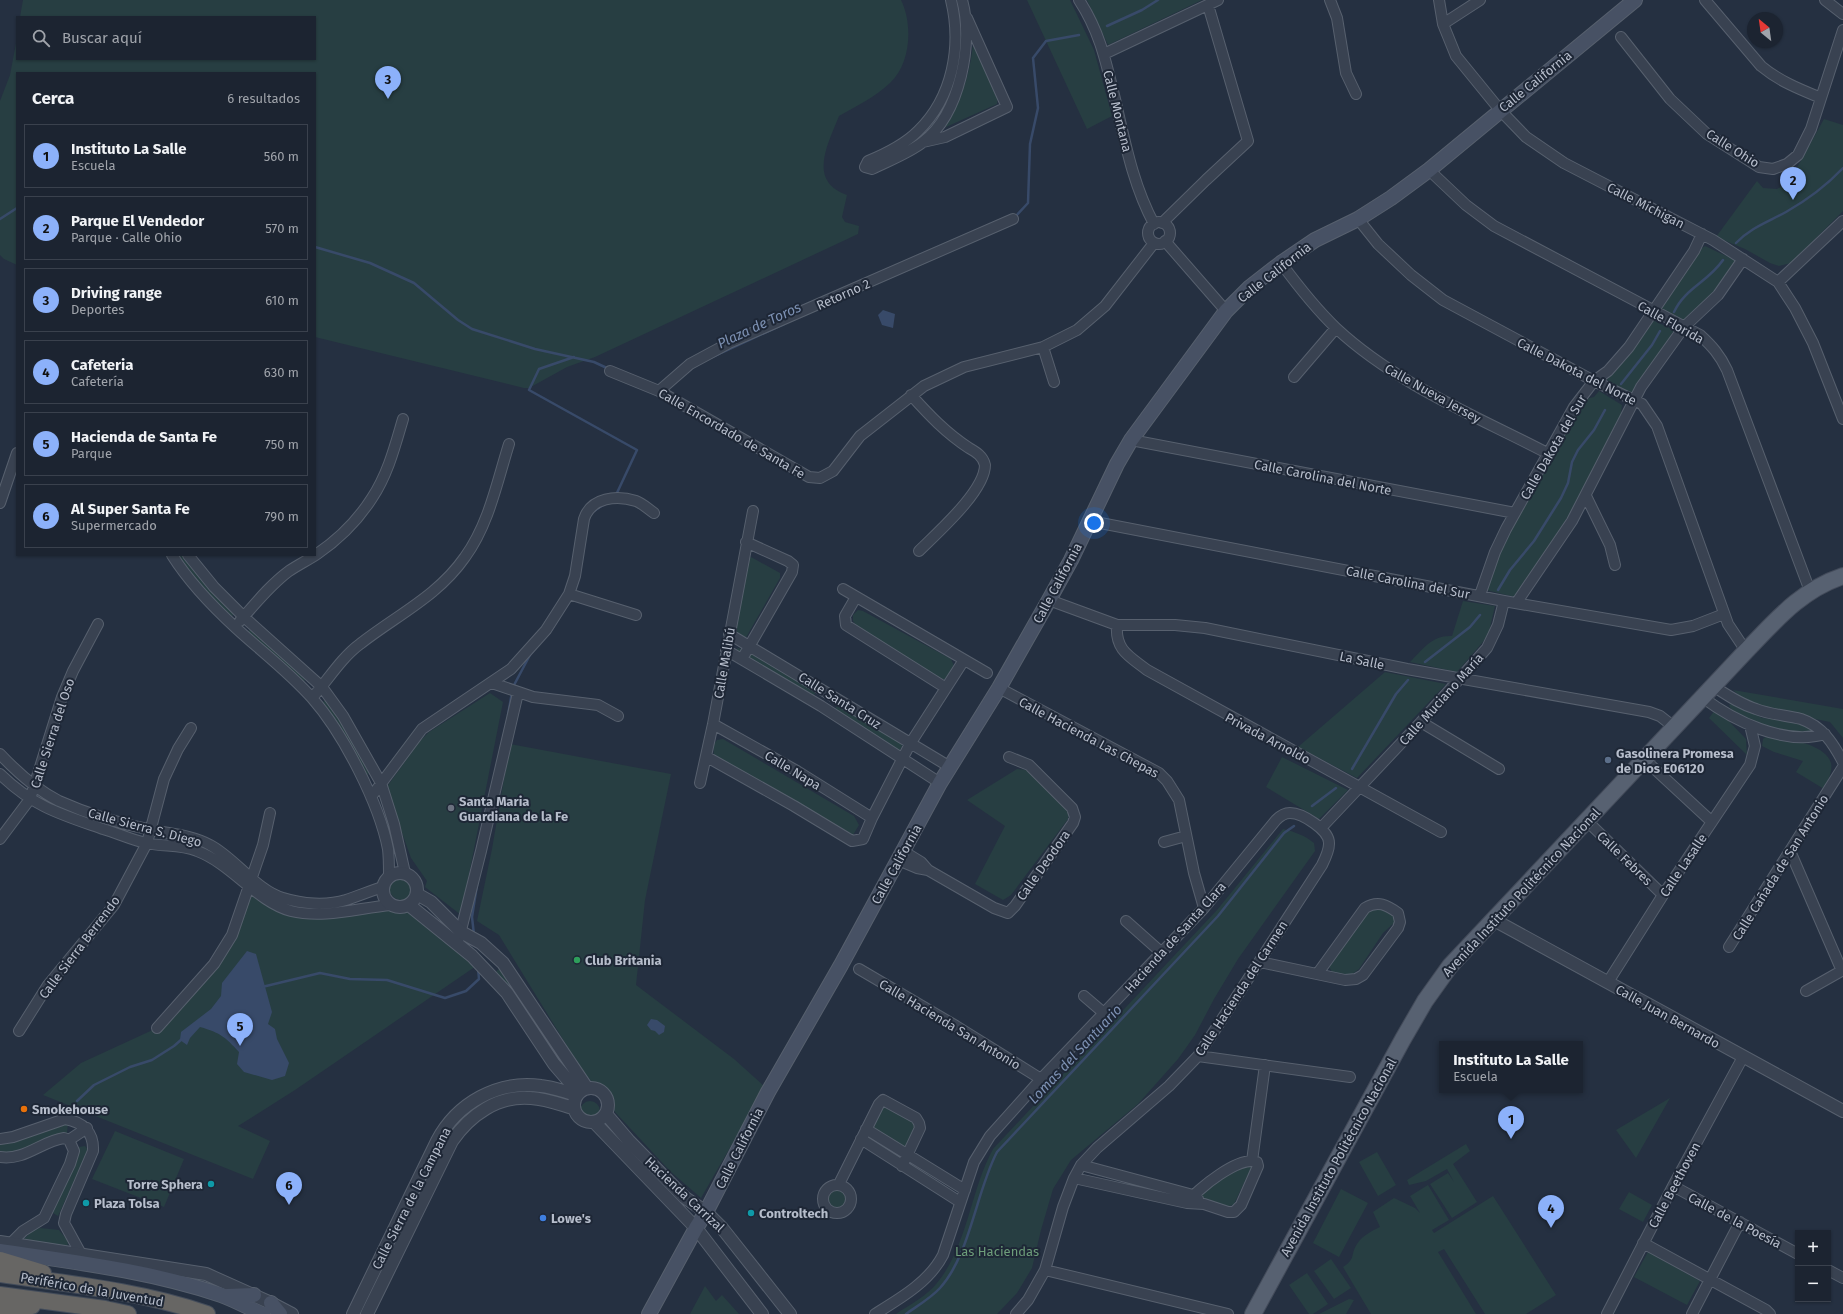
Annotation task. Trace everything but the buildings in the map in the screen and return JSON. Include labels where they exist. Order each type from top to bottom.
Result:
[{"type":"highway","points":[[0,1260],[78,1285]]},
{"type":"highway","name":"Periférico de la Juventud","points":[[0,1274],[149,1297],[207,1314]]},
{"type":"highway","name":"Periférico de la Juventud","points":[[0,1295],[105,1309],[128,1314]]},
{"type":"highway","points":[[0,1309],[63,1304]]},
{"type":"main road","name":"Calle California","points":[[649,1314],[706,1212],[768,1092],[940,784],[999,688],[1049,600],[1090,521],[1104,488],[1131,440],[1226,311],[1250,287],[1281,263],[1315,240],[1358,219],[1391,198],[1428,170],[1634,0]]},
{"type":"main road","name":"Avenida Instituto Politécnico Nacional","points":[[1253,1314],[1403,1039],[1425,1001],[1450,966],[1746,651],[1797,601],[1810,591],[1843,576]]},
{"type":"main road","points":[[3,1246],[173,1280],[222,1296],[263,1314]]},
{"type":"main road","points":[[222,1296],[254,1295]]},
{"type":"main road","points":[[272,1302],[280,1314]]},
{"type":"street","points":[[951,0],[955,17],[958,68],[930,118],[917,132],[905,142],[868,161],[865,167],[872,169],[923,142],[944,136],[1007,107],[966,14],[962,0]]},
{"type":"street","name":"Calle Montana","points":[[1079,0],[1091,19],[1104,54],[1137,186],[1158,223]]},
{"type":"street","points":[[1330,0],[1337,18],[1346,73],[1356,94]]},
{"type":"street","name":"Calle Míchigan","points":[[1439,0],[1443,24],[1456,56],[1500,110],[1526,137],[1564,162],[1702,234],[1778,282],[1795,308],[1813,344],[1841,405],[1843,419]]},
{"type":"street","points":[[1443,24],[1480,0]]},
{"type":"street","points":[[1705,0],[1761,66],[1771,75],[1783,83],[1820,98]]},
{"type":"street","points":[[1825,0],[1843,14]]},
{"type":"street","points":[[1104,54],[1213,2],[1248,141],[1158,223],[1149,229],[1148,235],[1154,243],[1160,244],[1165,242],[1169,235],[1169,231],[1158,223]]},
{"type":"street","points":[[905,142],[923,142],[933,132],[949,107],[966,41],[966,14]]},
{"type":"street","name":"Calle Ohio","points":[[1621,38],[1670,99],[1707,134],[1759,167],[1773,169],[1787,164],[1798,155],[1811,129],[1843,30]]},
{"type":"street","name":"Calle Florida","points":[[1428,170],[1466,205],[1494,226],[1700,335],[1720,355],[1810,591]]},
{"type":"street","name":"Retorno 2","points":[[659,391],[690,364],[729,343],[1013,219]]},
{"type":"street","name":"Calle Dakota del Norte","points":[[1358,219],[1378,244],[1411,275],[1443,300],[1594,381],[1642,404],[1657,426],[1728,624],[1746,651]]},
{"type":"street","points":[[1778,282],[1843,222]]},
{"type":"street","name":"Calle Dakota del Sur","points":[[1480,596],[1495,552],[1514,514],[1574,407],[1594,381],[1620,359],[1654,312],[1694,251],[1702,234]]},
{"type":"street","points":[[1165,242],[1226,311]]},
{"type":"street","name":"Calle Encordado de Santa Fe","points":[[610,371],[659,391],[809,477],[813,478],[827,475],[833,471],[860,436],[910,395],[945,375],[964,367],[1042,347],[1065,338],[1090,321],[1105,306],[1154,243]]},
{"type":"street","points":[[1517,602],[1558,544],[1586,496],[1633,400],[1664,353],[1684,327],[1718,295],[1743,259]]},
{"type":"street","name":"Calle Nueva Jersey","points":[[1281,263],[1306,296],[1336,328],[1372,358],[1410,383],[1549,454]]},
{"type":"street","points":[[1294,376],[1336,328]]},
{"type":"street","points":[[1042,347],[1054,382]]},
{"type":"street","points":[[910,395],[934,421],[951,435],[979,454],[985,465],[980,481],[962,508],[919,551]]},
{"type":"street","points":[[316,555],[338,538],[357,518],[373,497],[384,478],[403,419]]},
{"type":"street","name":"Calle Carolina del Norte","points":[[1131,440],[1514,514]]},
{"type":"street","points":[[312,698],[349,653],[374,633],[405,614],[430,595],[466,557],[486,518],[509,444]]},
{"type":"street","points":[[0,504],[16,456]]},
{"type":"street","points":[[1586,496],[1610,545],[1615,565]]},
{"type":"street","points":[[371,797],[422,728],[451,708],[492,684],[511,669],[525,656],[546,630],[569,594],[575,576],[584,519],[587,511],[591,507],[606,499],[621,498],[637,502],[654,514]]},
{"type":"street","name":"Calle Malibú","points":[[700,783],[713,724],[753,511]]},
{"type":"street","name":"Calle Carolina del Sur","points":[[1090,521],[1504,601],[1517,602],[1671,630],[1693,626],[1724,614]]},
{"type":"street","name":"Calle Malibú","points":[[742,659],[792,572],[793,565],[788,561],[746,542]]},
{"type":"street","points":[[173,556],[193,583],[235,628],[291,677],[312,698],[341,740],[359,771],[371,797],[388,849],[389,876],[383,887],[384,897],[391,904],[397,907],[409,905],[413,902],[417,894],[418,887],[415,881],[405,873],[397,873],[389,876]]},
{"type":"street","points":[[189,556],[214,587],[244,617],[322,687],[343,716],[381,783],[394,824],[405,873]]},
{"type":"street","points":[[235,628],[276,582],[289,571],[315,556]]},
{"type":"street","points":[[843,589],[986,673]]},
{"type":"street","points":[[569,594],[636,615]]},
{"type":"street","points":[[856,597],[845,616],[846,624],[946,688]]},
{"type":"street","name":"La Salle","points":[[1049,600],[1118,625],[1175,625],[1205,628],[1407,669],[1649,712],[1660,716],[1674,727]]},
{"type":"street","name":"Calle Muciano María","points":[[1321,828],[1421,722],[1487,648],[1498,625],[1504,601]]},
{"type":"street","name":"Calle Sierra del Oso","points":[[0,839],[30,799],[36,785],[50,729],[62,697],[73,671],[98,624]]},
{"type":"street","name":"Privada Arnoldo","points":[[1118,625],[1117,635],[1121,648],[1146,670],[1441,832]]},
{"type":"street","name":"Calle Santa Cruz","points":[[729,634],[830,693],[910,744],[950,767]]},
{"type":"street","name":"Calle Santa Cruz","points":[[726,650],[821,706],[940,784]]},
{"type":"street","points":[[706,757],[794,806],[852,841],[863,839],[902,758],[964,660]]},
{"type":"street","points":[[492,684],[532,697],[598,705],[618,716]]},
{"type":"street","name":"Calle Hacienda Las Chepas","points":[[999,688],[1159,773],[1167,781],[1179,800],[1186,836],[1204,908]]},
{"type":"street","points":[[1708,691],[1742,704],[1777,715],[1801,719],[1814,725],[1834,746],[1843,762]]},
{"type":"street","points":[[1708,691],[1726,714],[1750,725],[1798,738],[1811,738],[1824,734]]},
{"type":"street","points":[[456,943],[461,932],[518,693]]},
{"type":"street","points":[[821,706],[830,693]]},
{"type":"street","points":[[1773,732],[1777,715]]},
{"type":"street","points":[[1421,722],[1499,769]]},
{"type":"street","name":"Calle Napa","points":[[713,724],[797,772],[872,818]]},
{"type":"street","name":"Calle Lasalle","points":[[1608,982],[1663,895],[1750,765],[1755,746],[1750,725]]},
{"type":"street","name":"Calle Sierra Berrendo","points":[[19,1031],[48,985],[114,905],[147,843],[164,779],[178,749],[191,728]]},
{"type":"street","name":"Calle Sierra S. Diego","points":[[0,754],[36,785],[58,800],[91,813],[151,830],[191,837],[210,844],[223,853],[266,900],[290,911],[307,914],[324,914],[391,904]]},
{"type":"street","name":"Calle Deodora","points":[[901,855],[917,868],[928,870],[994,908],[1008,913],[1015,906],[1073,824],[1075,817],[1072,808],[1029,765],[1009,757]]},
{"type":"street","points":[[1644,759],[1712,822]]},
{"type":"street","name":"Calle Cañada de San Antonio","points":[[1729,947],[1843,767]]},
{"type":"street","name":"Calle Sierra S. Diego","points":[[0,774],[30,799],[55,813],[147,843],[180,845],[197,851],[273,894],[308,903],[345,900],[383,887]]},
{"type":"street","points":[[157,1028],[214,964],[232,935],[263,845],[270,813]]},
{"type":"street","name":"Hacienda de Santa Clara","points":[[875,1314],[905,1295],[934,1270],[943,1254],[974,1162],[990,1136],[1041,1079],[1105,1014],[1204,908],[1276,820],[1286,814],[1296,814],[1321,828]]},
{"type":"street","name":"Calle Febres","points":[[1587,821],[1663,895]]},
{"type":"street","name":"Calle Hacienda del Carmen","points":[[1016,1314],[1028,1300],[1045,1270],[1055,1233],[1074,1178],[1081,1165],[1097,1148],[1169,1086],[1198,1056],[1322,865],[1328,853],[1330,843],[1321,828]]},
{"type":"street","points":[[1164,842],[1186,836]]},
{"type":"street","points":[[1790,851],[1842,970],[1806,992]]},
{"type":"street","points":[[417,894],[431,902],[461,932],[481,943],[493,952],[503,963],[581,1092]]},
{"type":"street","points":[[1260,962],[1318,973],[1345,980],[1356,979],[1360,977],[1398,928],[1400,922],[1398,913],[1386,905],[1374,904],[1365,908],[1318,973]]},
{"type":"street","points":[[409,905],[456,943],[507,993],[554,1064],[581,1092]]},
{"type":"street","name":"Calle Juan Bernardo","points":[[1494,920],[1843,1111]]},
{"type":"street","points":[[1126,922],[1162,952]]},
{"type":"street","points":[[480,965],[493,952]]},
{"type":"street","name":"Calle Hacienda San Antonio","points":[[859,969],[956,1026],[1041,1079]]},
{"type":"street","points":[[1084,996],[1105,1014]]},
{"type":"street","points":[[1198,1056],[1350,1077]]},
{"type":"street","name":"Calle Beethoven","points":[[1607,1314],[1673,1186],[1743,1057]]},
{"type":"street","points":[[545,1086],[554,1079],[554,1064]]},
{"type":"street","points":[[1252,1161],[1265,1065]]},
{"type":"street","name":"Calle Sierra de la Campana","points":[[353,1314],[426,1162],[447,1125],[456,1114],[479,1097],[508,1087],[522,1085],[545,1086],[581,1092]]},
{"type":"street","points":[[598,1090],[603,1093],[608,1103],[606,1114],[599,1121],[595,1123],[583,1121],[578,1118],[573,1108],[581,1092],[598,1090]]},
{"type":"street","name":"Calle Sierra de la Campana","points":[[367,1314],[452,1141],[462,1126],[477,1113],[492,1105],[512,1098],[549,1100],[573,1108]]},
{"type":"street","points":[[839,1184],[860,1139],[880,1102],[883,1100],[916,1118],[919,1123],[920,1128],[902,1166]]},
{"type":"street","name":"Hacienda Carrizal","points":[[606,1114],[684,1197],[706,1212],[722,1228],[790,1314]]},
{"type":"street","points":[[0,1139],[13,1137],[65,1118],[74,1120],[87,1128],[94,1142],[93,1151],[66,1214],[64,1223],[81,1254]]},
{"type":"street","name":"Hacienda Carrizal","points":[[595,1123],[696,1228],[760,1312]]},
{"type":"street","points":[[0,1158],[7,1159],[18,1157],[60,1139],[69,1140],[87,1128]]},
{"type":"street","points":[[866,1129],[965,1190]]},
{"type":"street","points":[[860,1139],[960,1202]]},
{"type":"street","points":[[3,1246],[44,1218],[70,1164],[74,1151],[69,1140]]},
{"type":"street","points":[[1074,1178],[1190,1199],[1236,1164],[1252,1161],[1258,1162],[1258,1166],[1238,1209],[1228,1212],[1190,1199],[1081,1165]]},
{"type":"street","points":[[426,1162],[439,1167]]},
{"type":"street","name":"Calle de la Poesía","points":[[1673,1186],[1795,1252]]},
{"type":"street","points":[[1692,1314],[1740,1222]]},
{"type":"street","points":[[1643,1243],[1766,1310],[1770,1314]]},
{"type":"street","points":[[3,1246],[81,1254],[206,1274],[272,1302],[292,1314]]},
{"type":"street","points":[[1045,1270],[1228,1314]]},
{"type":"street","points":[[1831,1272],[1843,1278]]},
{"type":"street","points":[[372,1275],[383,1280]]},
{"type":"street","points":[[760,1312],[773,1292]]},
{"type":"green space","points":[[23,0],[901,0],[907,20],[908,43],[906,55],[897,75],[878,93],[839,116],[826,150],[824,171],[827,181],[835,189],[847,195],[842,217],[845,222],[859,226],[858,234],[595,357],[567,367],[529,388],[524,388],[316,337],[316,72],[16,72],[16,265],[4,259],[0,255],[0,101],[10,75],[16,43],[16,60],[316,60],[316,16],[20,16]]},
{"type":"green space","points":[[1027,0],[1070,0],[1094,50],[1112,116],[1087,129]]},
{"type":"green space","points":[[1087,0],[1202,0],[1108,45]]},
{"type":"green space","points":[[975,44],[998,92],[997,104],[946,127],[945,126],[964,87],[973,45]]},
{"type":"green space","points":[[1824,119],[1843,125],[1843,211],[1791,263],[1779,266],[1770,263],[1745,249],[1716,237],[1757,181],[1763,188],[1777,189],[1789,182]]},
{"type":"green space","points":[[1705,246],[1737,261],[1727,280],[1701,308],[1683,321],[1660,308],[1696,252]]},
{"type":"green space","points":[[1652,320],[1674,330],[1671,335],[1672,340],[1631,394],[1606,379],[1634,346]]},
{"type":"green space","points":[[1599,391],[1622,405],[1622,416],[1558,540],[1515,597],[1486,590],[1492,561],[1575,410],[1586,399],[1594,397]]},
{"type":"green space","points":[[177,556],[184,556],[234,614],[230,618],[206,593]]},
{"type":"green space","points":[[751,557],[780,573],[780,578],[744,641],[734,633],[748,559]]},
{"type":"green space","points":[[1463,601],[1495,606],[1488,636],[1457,672],[1410,662],[1433,640],[1445,636],[1452,636]]},
{"type":"green space","points":[[858,610],[863,611],[951,659],[954,666],[945,679],[940,679],[856,625],[853,621],[853,615]]},
{"type":"green space","points":[[251,628],[307,678],[301,684],[246,634]]},
{"type":"green space","points":[[738,648],[745,650],[816,692],[811,700],[734,652]]},
{"type":"green space","points":[[1385,672],[1446,684],[1357,778],[1298,747]]},
{"type":"green space","points":[[1733,690],[1843,709],[1843,738],[1830,722],[1751,706]]},
{"type":"green space","points":[[490,693],[503,702],[461,915],[425,887],[427,881],[411,858],[386,788],[420,741],[429,732]]},
{"type":"green space","points":[[325,700],[343,724],[371,771],[365,777],[320,705]]},
{"type":"green space","points":[[1734,703],[1762,718],[1786,720],[1814,727],[1812,732],[1804,734],[1762,727],[1741,718],[1734,712],[1729,705]]},
{"type":"green space","points":[[837,706],[903,744],[899,752],[833,712]]},
{"type":"green space","points":[[1715,710],[1722,714],[1746,739],[1747,755],[1709,718]]},
{"type":"green space","points":[[1768,735],[1794,740],[1813,746],[1827,756],[1831,763],[1831,770],[1824,789],[1796,772],[1803,761],[1774,752],[1762,746],[1763,739]]},
{"type":"green space","points":[[723,739],[854,816],[859,825],[853,835],[714,756],[713,745],[717,740]]},
{"type":"green space","name":"Club Britania","points":[[510,744],[671,774],[645,900],[636,985],[734,1059],[765,1087],[701,1198],[670,1171],[615,1112],[578,1064],[499,935],[477,921],[492,849]]},
{"type":"green space","points":[[1282,757],[1348,790],[1319,819],[1266,787]]},
{"type":"green space","points":[[1017,769],[1028,770],[1069,810],[1068,819],[1011,895],[1003,900],[975,884],[1005,826],[967,800]]},
{"type":"green space","name":"Las Haciendas","points":[[1283,829],[1292,831],[1310,840],[1314,843],[1315,851],[1238,959],[1195,1035],[1178,1059],[1138,1104],[1071,1160],[1053,1189],[1032,1268],[1017,1293],[997,1314],[896,1314],[933,1288],[947,1268],[956,1252],[985,1165],[993,1149],[1217,910]]},
{"type":"green space","points":[[402,874],[411,878],[415,887],[411,896],[402,900],[393,896],[389,887],[393,878]]},
{"type":"green space","points":[[249,887],[288,912],[405,906],[482,962],[295,1090],[238,1126],[270,1141],[253,1179],[43,1095],[81,1063],[157,1028],[218,961]]},
{"type":"green space","points":[[1381,907],[1395,916],[1394,923],[1383,933],[1359,969],[1351,975],[1332,972],[1327,963],[1364,910]]},
{"type":"green space","points":[[502,965],[580,1083],[575,1086],[520,1001],[496,972]]},
{"type":"green space","points":[[1670,1098],[1636,1158],[1616,1130]]},
{"type":"green space","points":[[590,1101],[597,1104],[600,1111],[597,1118],[590,1121],[583,1118],[580,1111],[583,1104]]},
{"type":"green space","points":[[886,1106],[915,1121],[916,1125],[901,1159],[864,1138],[882,1107]]},
{"type":"green space","points":[[68,1123],[67,1133],[17,1154],[0,1155],[0,1143]]},
{"type":"green space","points":[[115,1131],[184,1159],[164,1207],[92,1179]]},
{"type":"green space","points":[[1466,1144],[1470,1151],[1453,1164],[1477,1202],[1452,1218],[1430,1184],[1448,1173],[1454,1182],[1447,1169],[1426,1181],[1409,1185],[1407,1180]]},
{"type":"green space","points":[[85,1146],[88,1150],[58,1216],[53,1213],[54,1208],[79,1147]]},
{"type":"green space","points":[[1377,1152],[1396,1185],[1378,1196],[1359,1162]]},
{"type":"green space","points":[[1253,1164],[1234,1204],[1227,1208],[1194,1201],[1238,1165]]},
{"type":"green space","points":[[1428,1185],[1449,1220],[1432,1230],[1434,1233],[1493,1196],[1556,1295],[1526,1314],[1485,1314],[1444,1249],[1438,1252],[1476,1314],[1371,1314],[1343,1267],[1350,1262],[1359,1241],[1380,1227],[1373,1212],[1394,1198],[1415,1208],[1420,1213],[1410,1196]]},
{"type":"green space","points":[[837,1187],[846,1190],[849,1199],[846,1208],[837,1211],[828,1208],[825,1199],[828,1190]]},
{"type":"green space","points":[[1341,1189],[1368,1203],[1339,1257],[1313,1243]]},
{"type":"green space","points":[[1629,1192],[1652,1205],[1643,1222],[1619,1209]]},
{"type":"green space","points":[[40,1228],[59,1230],[68,1241],[67,1250],[22,1241],[32,1231]]},
{"type":"green space","points":[[1648,1252],[1700,1281],[1687,1305],[1634,1277]]},
{"type":"green space","points":[[1331,1259],[1351,1288],[1334,1299],[1314,1271]]},
{"type":"green space","points":[[1307,1273],[1328,1304],[1313,1314],[1309,1314],[1289,1285]]},
{"type":"green space","points":[[705,1286],[716,1301],[722,1295],[739,1314],[690,1314]]},
{"type":"green space","points":[[1349,1299],[1354,1300],[1346,1314],[1319,1314]]},
{"type":"water","points":[[883,310],[895,314],[893,328],[882,325],[878,315]]},
{"type":"water","points":[[247,951],[256,954],[272,1012],[268,1024],[275,1029],[277,1039],[289,1063],[285,1076],[272,1080],[244,1072],[237,1064],[239,1052],[226,1039],[213,1031],[200,1027],[190,1038],[187,1045],[180,1040],[181,1032],[211,1009],[221,996],[222,983]]},
{"type":"water","points":[[651,1019],[657,1020],[665,1026],[664,1032],[659,1035],[655,1031],[651,1030],[647,1025]]},
{"type":"waterway","name":"Plaza de Toros","points":[[1107,26],[1142,10],[1158,0]]},
{"type":"waterway","name":"Plaza de Toros","points":[[1015,217],[1028,203],[1030,144],[1038,108],[1033,58],[1046,41],[1079,35]]},
{"type":"waterway","name":"Lomas del Santuario","points":[[1736,243],[1753,229],[1809,198],[1843,168]]},
{"type":"waterway","name":"Plaza de Toros","points":[[0,219],[16,209]]},
{"type":"waterway","name":"Plaza de Toros","points":[[316,247],[370,263],[414,283],[458,320],[472,329],[535,349],[594,362],[609,369]]},
{"type":"waterway","name":"Lomas del Santuario","points":[[1674,312],[1684,297],[1711,274],[1723,260]]},
{"type":"waterway","name":"Plaza de Toros","points":[[712,357],[784,324]]},
{"type":"waterway","name":"Lomas del Santuario","points":[[1621,384],[1652,345],[1660,331]]},
{"type":"waterway","points":[[574,357],[539,369],[529,390],[637,450],[616,495]]},
{"type":"waterway","name":"Lomas del Santuario","points":[[1498,590],[1510,570],[1534,541],[1561,498],[1568,483],[1572,462],[1578,450],[1594,430],[1605,410]]},
{"type":"waterway","points":[[594,511],[603,505]]},
{"type":"waterway","name":"Lomas del Santuario","points":[[1425,662],[1470,627],[1480,615]]},
{"type":"waterway","points":[[513,687],[531,653]]},
{"type":"waterway","name":"Lomas del Santuario","points":[[1352,769],[1396,694],[1408,680]]},
{"type":"waterway","points":[[508,715],[512,692]]},
{"type":"waterway","name":"Lomas del Santuario","points":[[1312,806],[1336,788]]},
{"type":"waterway","name":"Lomas del Santuario","points":[[906,1314],[928,1299],[940,1288],[959,1258],[966,1241],[983,1185],[997,1152],[1218,916],[1284,833],[1294,826]]},
{"type":"waterway","points":[[474,935],[472,917],[477,885]]},
{"type":"waterway","points":[[262,987],[320,973],[350,979],[387,980],[445,998],[466,991],[479,979],[478,968]]},
{"type":"waterway","points":[[77,1101],[94,1085],[130,1067],[152,1060],[182,1039]]},
{"type":"place","name":"Driving range","points":[[388,99]]},
{"type":"place","name":"Parque El Vendedor","points":[[1793,200]]},
{"type":"place","name":"Gasolinera Promesa de Dios E06120","points":[[1608,760]]},
{"type":"place","name":"Santa Maria Guardiana de la Fe","points":[[451,808]]},
{"type":"place","name":"Club Britania","points":[[577,960]]},
{"type":"place","name":"Hacienda de Santa Fe","points":[[240,1046]]},
{"type":"place","name":"Smokehouse","points":[[24,1109]]},
{"type":"place","name":"Instituto La Salle","points":[[1511,1139]]},
{"type":"place","name":"Torre Sphera","points":[[211,1184]]},
{"type":"place","name":"Plaza Tolsa","points":[[86,1203]]},
{"type":"place","name":"Al Super Santa Fe","points":[[289,1205]]},
{"type":"place","name":"Controltech","points":[[751,1213]]},
{"type":"place","name":"Lowe's","points":[[543,1218]]},
{"type":"place","name":"Cafeteria","points":[[1551,1228]]}]
